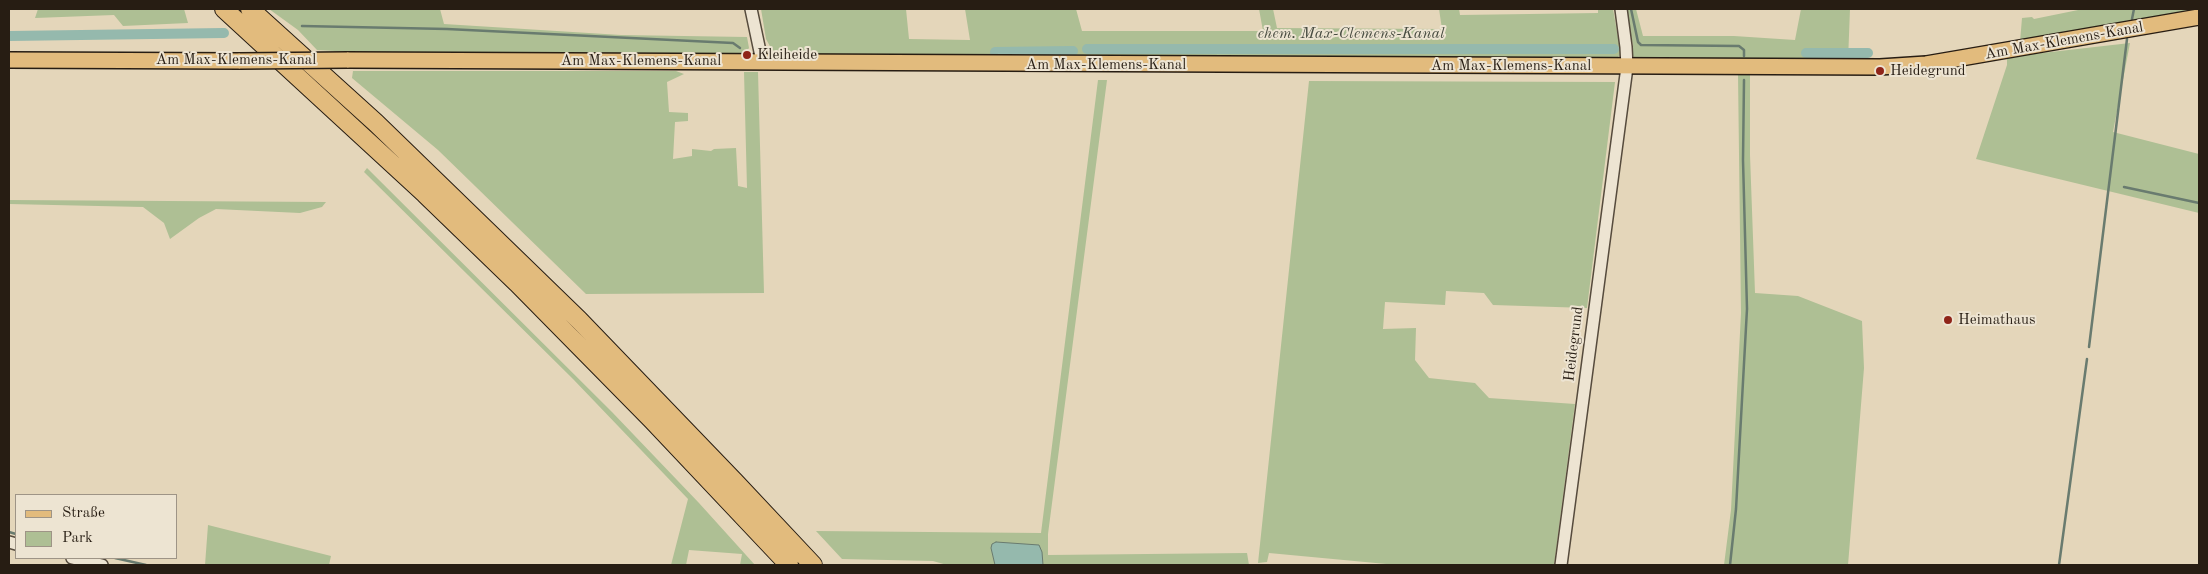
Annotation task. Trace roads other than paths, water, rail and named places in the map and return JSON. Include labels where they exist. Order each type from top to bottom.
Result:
[{"type":"highway","points":[[224,9],[363,136],[517,283],[652,420],[789,565]]},
{"type":"highway","points":[[250,9],[376,123],[579,320],[813,565]]},
{"type":"main road","name":"Am Max-Klemens-Kanal","points":[[9,60],[762,61],[1865,67],[1911,65],[1999,52],[2199,17]]},
{"type":"street","points":[[752,9],[762,61]]},
{"type":"street","name":"Heidegrund","points":[[1561,565],[1627,67],[1621,9]]},
{"type":"street","points":[[76,559],[102,565]]},
{"type":"water","points":[[996,542],[1039,545],[1042,552],[1043,565],[995,565],[991,548],[992,544]]},
{"type":"waterway","points":[[1631,9],[1638,42],[1641,45],[1739,46],[1744,50],[1744,56]]},
{"type":"waterway","points":[[2132,19],[2134,9]]},
{"type":"waterway","points":[[302,26],[447,29],[733,43],[740,48]]},
{"type":"waterway","name":"ehem. Max-Clemens-Kanal","points":[[9,36],[224,33]]},
{"type":"waterway","points":[[2089,347],[2127,39]]},
{"type":"waterway","name":"ehem. Max-Clemens-Kanal","points":[[1087,49],[1614,49]]},
{"type":"waterway","name":"ehem. Max-Clemens-Kanal","points":[[995,52],[1073,51]]},
{"type":"waterway","name":"ehem. Max-Clemens-Kanal","points":[[1806,53],[1868,53]]},
{"type":"waterway","points":[[1730,565],[1736,509],[1747,309],[1743,160],[1744,80]]},
{"type":"waterway","points":[[2124,187],[2199,203]]},
{"type":"waterway","points":[[2059,565],[2087,359]]},
{"type":"waterway","points":[[9,532],[15,534]]},
{"type":"waterway","points":[[119,559],[146,565]]},
{"type":"place","name":"Kleiheide","points":[[747,55]]},
{"type":"place","name":"Heidegrund","points":[[1880,71]]},
{"type":"place","name":"Heimathaus","points":[[1948,320]]}]
